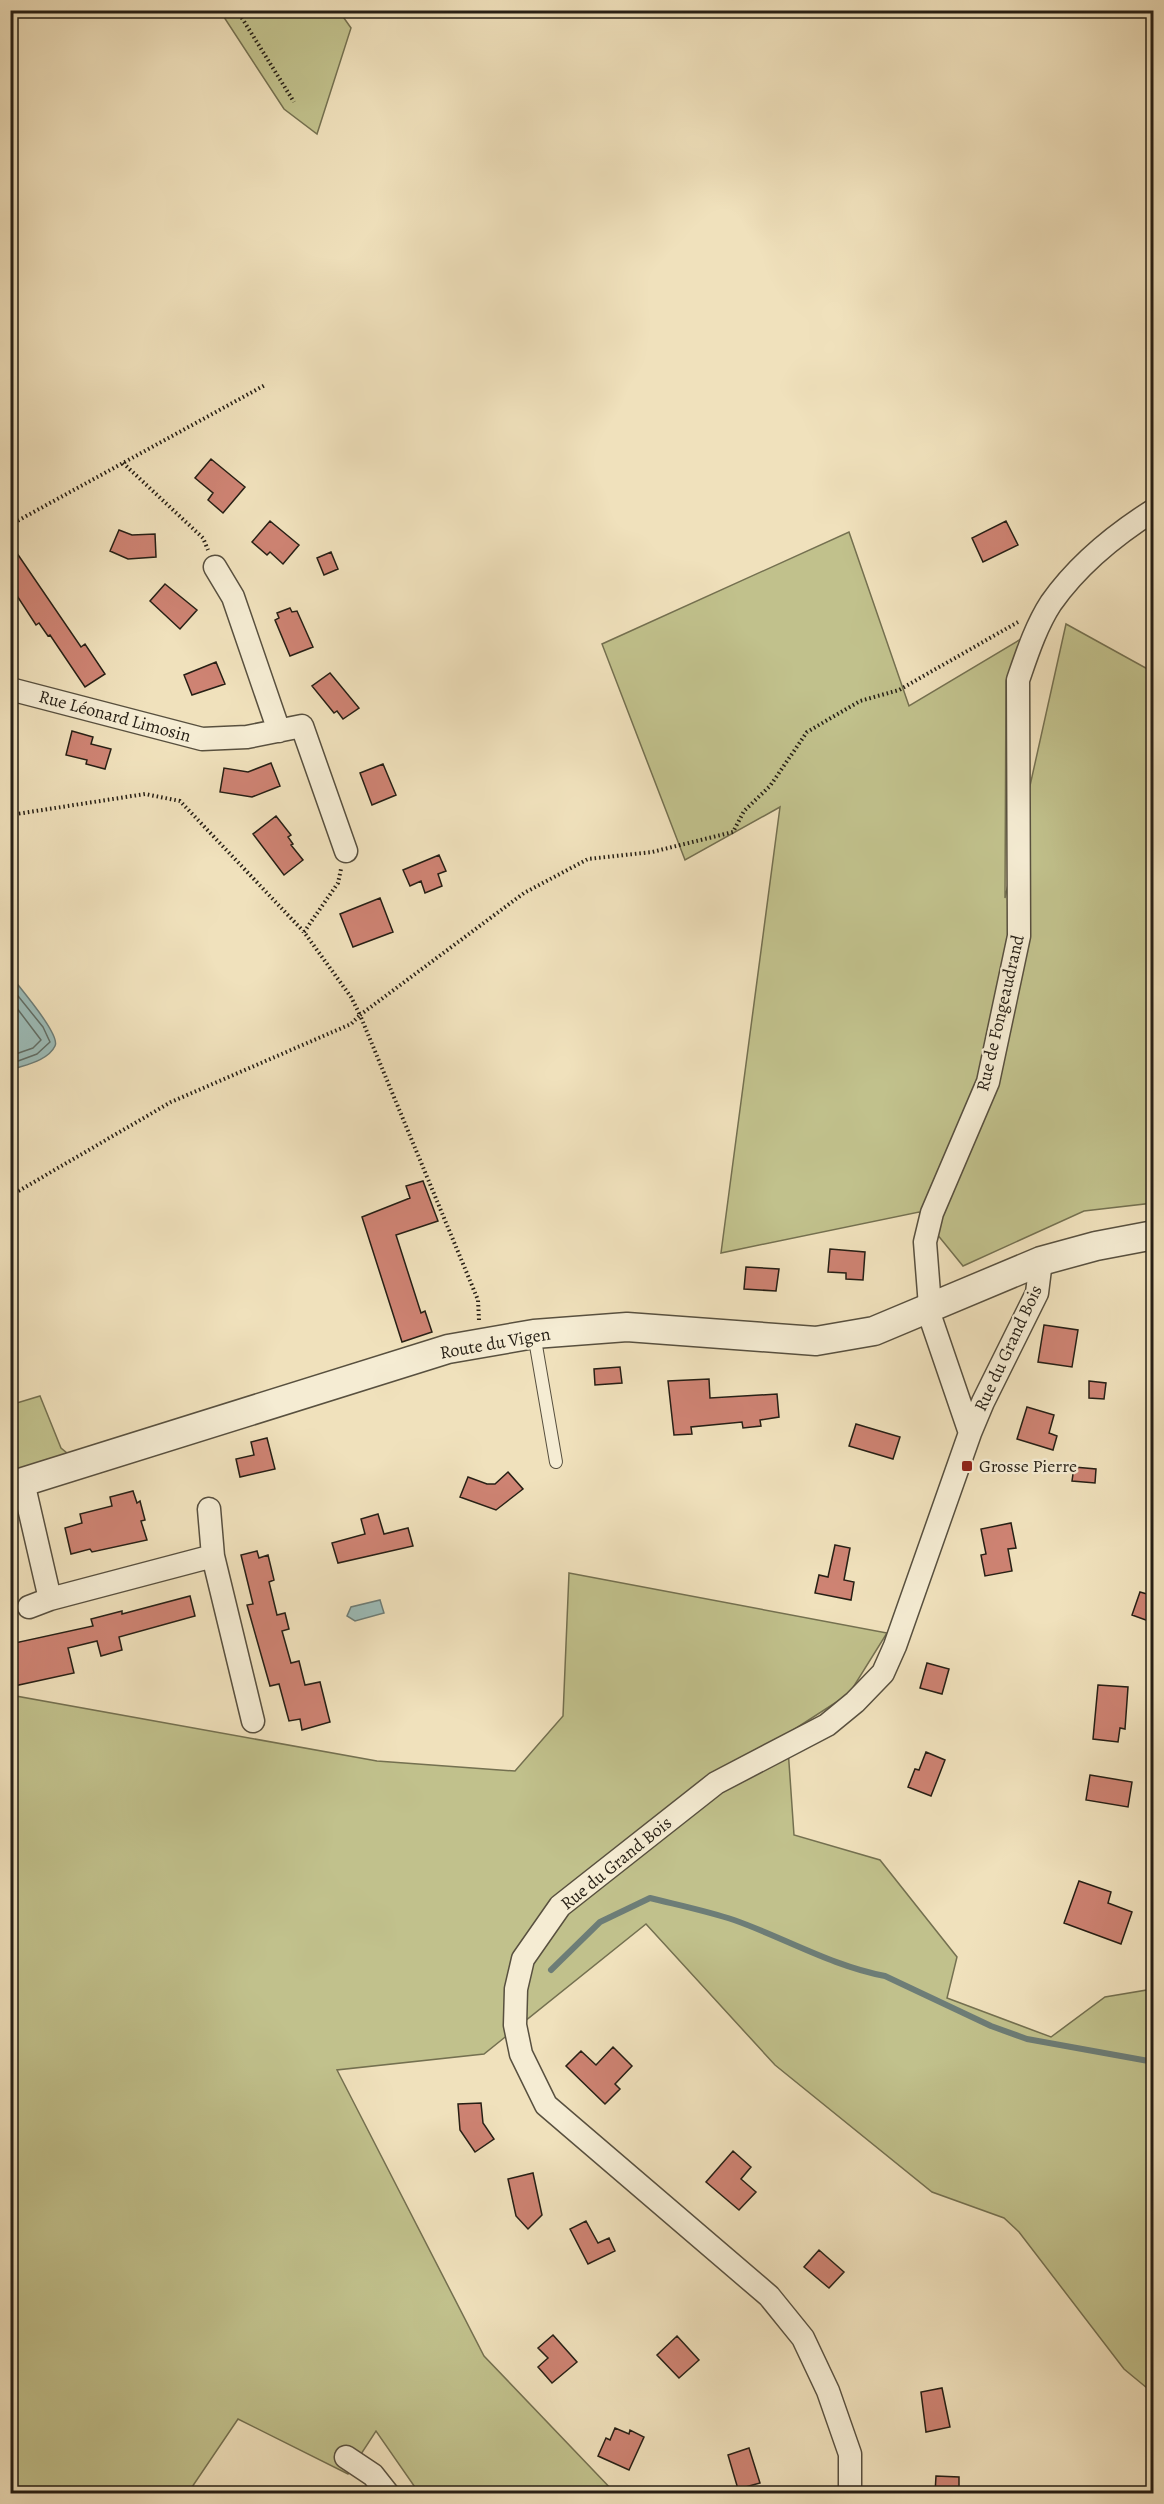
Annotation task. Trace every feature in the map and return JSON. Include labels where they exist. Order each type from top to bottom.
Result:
[{"type":"street","name":"Rue de Fongeaudrand","points":[[929,1310],[925,1242],[932,1214],[988,1082],[1019,936],[1018,680],[1032,642],[1051,604],[1077,572],[1097,553],[1154,510]]},
{"type":"street","points":[[215,567],[233,597],[279,731]]},
{"type":"street","name":"Rue Léonard Limosin","points":[[10,689],[202,740],[247,737],[302,726],[346,851]]},
{"type":"street","name":"Route du Vigen","points":[[17,1484],[448,1349],[534,1334],[627,1327],[816,1341],[874,1331],[929,1310],[1041,1261],[1096,1246],[1154,1235]]},
{"type":"street","name":"Rue du Grand Bois","points":[[850,2493],[850,2454],[828,2391],[803,2338],[769,2296],[546,2106],[521,2054],[515,2025],[516,1989],[523,1959],[560,1906],[716,1783],[827,1725],[855,1702],[883,1673],[895,1646],[970,1433],[1037,1293],[1041,1261]]},
{"type":"street","name":"Rue du Grand Bois","points":[[929,1310],[970,1433]]},
{"type":"street","points":[[17,1484],[39,1603],[213,1556]]},
{"type":"street","points":[[209,1509],[213,1556],[253,1721]]},
{"type":"street","points":[[346,2457],[373,2475],[388,2493]]},
{"type":"lane","points":[[534,1334],[556,1462]]},
{"type":"path","points":[[237,10],[294,102]]},
{"type":"path","points":[[10,525],[265,385]]},
{"type":"path","points":[[123,463],[203,538],[215,567]]},
{"type":"path","points":[[10,1196],[171,1102],[351,1024],[524,893],[588,859],[652,852],[733,832],[744,811],[770,786],[807,732],[860,701],[898,690],[1020,621]]},
{"type":"path","points":[[10,815],[145,794],[180,801],[304,932],[351,997],[360,1015],[478,1300],[481,1342]]},
{"type":"path","points":[[304,932],[338,883],[346,851]]},
{"type":"green space","points":[[220,11],[339,11],[351,28],[317,134],[284,109]]},
{"type":"green space","points":[[849,532],[909,706],[1021,639],[1006,681],[1005,898],[1066,624],[1153,672],[1153,1203],[1084,1211],[963,1266],[919,1212],[721,1253],[780,807],[685,860],[602,644]]},
{"type":"green space","points":[[40,1396],[61,1448],[73,1458],[11,1478],[10,1405]]},
{"type":"green space","points":[[569,1573],[887,1633],[849,1694],[787,1734],[794,1835],[880,1860],[957,1957],[947,1998],[1051,2037],[1105,1997],[1153,1989],[1153,2393],[1124,2369],[1019,2232],[1004,2218],[932,2192],[775,2065],[646,1924],[484,2054],[337,2070],[484,2356],[615,2493],[419,2493],[376,2431],[348,2474],[238,2419],[188,2493],[11,2493],[10,1695],[377,1761],[515,1771],[563,1716]]},
{"type":"water","points":[[11,976],[46,1022],[55,1040],[55,1046],[47,1055],[35,1062],[11,1070]]},
{"type":"water","points":[[380,1600],[384,1613],[355,1621],[347,1616],[351,1607]]},
{"type":"building","points":[[211,459],[245,487],[223,513],[208,500],[213,493],[195,478]]},
{"type":"building","points":[[270,521],[299,545],[283,564],[270,552],[267,555],[252,542]]},
{"type":"building","points":[[1006,521],[1018,545],[983,562],[972,538]]},
{"type":"building","points":[[119,530],[132,535],[155,534],[156,557],[128,559],[110,551]]},
{"type":"building","points":[[10,543],[81,647],[85,644],[105,674],[85,687],[50,635],[48,636],[39,623],[36,625],[10,585]]},
{"type":"building","points":[[331,552],[338,569],[324,575],[317,558]]},
{"type":"building","points":[[165,584],[197,610],[180,629],[150,601]]},
{"type":"building","points":[[290,608],[292,612],[297,611],[313,647],[290,656],[275,620],[279,618],[277,613]]},
{"type":"building","points":[[216,662],[225,684],[192,695],[184,675]]},
{"type":"building","points":[[330,673],[359,708],[343,719],[337,711],[334,713],[312,686]]},
{"type":"building","points":[[72,731],[93,737],[91,744],[111,749],[105,769],[86,764],[87,760],[66,755]]},
{"type":"building","points":[[271,763],[280,786],[252,797],[220,792],[224,768],[248,772]]},
{"type":"building","points":[[383,764],[396,795],[372,805],[360,773]]},
{"type":"building","points":[[276,816],[291,835],[288,837],[293,844],[291,845],[303,860],[284,875],[253,834]]},
{"type":"building","points":[[439,855],[446,871],[438,874],[442,886],[425,893],[421,881],[410,886],[403,870]]},
{"type":"building","points":[[380,898],[393,932],[353,947],[340,914]]},
{"type":"building","points":[[423,1181],[438,1221],[396,1235],[421,1313],[425,1311],[432,1332],[402,1342],[362,1217],[410,1198],[406,1186]]},
{"type":"building","points":[[830,1249],[865,1252],[863,1280],[846,1279],[846,1273],[828,1272]]},
{"type":"building","points":[[746,1267],[779,1269],[776,1291],[744,1289]]},
{"type":"building","points":[[1044,1325],[1078,1330],[1072,1367],[1038,1362]]},
{"type":"building","points":[[620,1367],[622,1383],[595,1385],[594,1369]]},
{"type":"building","points":[[709,1379],[710,1398],[777,1394],[779,1417],[760,1420],[761,1426],[743,1428],[742,1422],[691,1427],[692,1434],[674,1435],[668,1381]]},
{"type":"building","points":[[1089,1381],[1106,1383],[1104,1399],[1089,1398]]},
{"type":"building","points":[[1027,1407],[1054,1415],[1049,1433],[1057,1436],[1053,1450],[1017,1439]]},
{"type":"building","points":[[856,1424],[900,1437],[893,1459],[849,1446]]},
{"type":"building","points":[[267,1438],[275,1469],[240,1477],[236,1459],[254,1455],[251,1442]]},
{"type":"building","points":[[1074,1467],[1096,1469],[1095,1483],[1072,1481]]},
{"type":"building","points":[[508,1472],[523,1489],[496,1510],[460,1497],[468,1477],[487,1484],[495,1484]]},
{"type":"building","points":[[133,1491],[137,1503],[140,1501],[145,1520],[141,1521],[147,1540],[92,1552],[90,1549],[71,1554],[65,1528],[82,1523],[80,1514],[112,1506],[110,1497]]},
{"type":"building","points":[[378,1514],[384,1534],[408,1528],[413,1546],[338,1563],[332,1543],[365,1534],[361,1519]]},
{"type":"building","points":[[1011,1523],[1016,1548],[1008,1549],[1012,1571],[985,1576],[981,1555],[986,1554],[981,1529]]},
{"type":"building","points":[[835,1545],[850,1548],[844,1580],[854,1582],[851,1600],[815,1593],[819,1575],[828,1577]]},
{"type":"building","points":[[257,1551],[259,1558],[268,1555],[274,1580],[269,1582],[277,1615],[285,1613],[289,1629],[282,1631],[291,1663],[299,1661],[305,1685],[320,1682],[330,1722],[302,1730],[300,1719],[289,1721],[279,1684],[270,1686],[247,1605],[253,1604],[241,1555]]},
{"type":"building","points":[[1140,1592],[1154,1596],[1154,1623],[1132,1615]]},
{"type":"building","points":[[190,1596],[195,1616],[119,1637],[122,1650],[101,1656],[97,1641],[68,1648],[74,1673],[14,1686],[10,1671],[10,1644],[93,1626],[91,1619],[122,1611],[122,1614]]},
{"type":"building","points":[[927,1663],[949,1669],[942,1694],[920,1688]]},
{"type":"building","points":[[1098,1685],[1128,1687],[1125,1729],[1120,1728],[1118,1742],[1093,1739]]},
{"type":"building","points":[[926,1752],[945,1760],[931,1796],[908,1787],[915,1769],[919,1770]]},
{"type":"building","points":[[1090,1775],[1132,1782],[1128,1807],[1086,1800]]},
{"type":"building","points":[[1079,1881],[1111,1892],[1108,1903],[1132,1912],[1121,1944],[1064,1923]]},
{"type":"building","points":[[613,2047],[632,2066],[615,2084],[620,2089],[605,2104],[566,2066],[581,2051],[596,2065]]},
{"type":"building","points":[[481,2103],[483,2123],[494,2139],[475,2152],[460,2130],[458,2104]]},
{"type":"building","points":[[733,2151],[751,2167],[741,2179],[756,2192],[739,2210],[706,2182]]},
{"type":"building","points":[[533,2173],[542,2215],[528,2229],[516,2216],[508,2179]]},
{"type":"building","points":[[586,2221],[598,2243],[609,2238],[615,2251],[588,2264],[570,2229]]},
{"type":"building","points":[[819,2250],[844,2272],[829,2288],[804,2267]]},
{"type":"building","points":[[553,2335],[577,2362],[552,2383],[538,2367],[548,2358],[538,2348]]},
{"type":"building","points":[[677,2336],[699,2360],[679,2378],[657,2355]]},
{"type":"building","points":[[942,2388],[950,2427],[926,2432],[921,2392]]},
{"type":"building","points":[[615,2428],[629,2434],[630,2430],[644,2437],[629,2470],[598,2456],[606,2438],[610,2440]]},
{"type":"building","points":[[749,2448],[760,2483],[738,2489],[728,2455]]},
{"type":"building","points":[[936,2476],[959,2477],[959,2493],[935,2493]]},
{"type":"waterway","points":[[551,1970],[600,1922],[650,1898],[734,1920],[827,1959],[885,1976],[991,2026],[1027,2039],[1154,2062]]},
{"type":"place","name":"Grosse Pierre","points":[[967,1466]]}]
